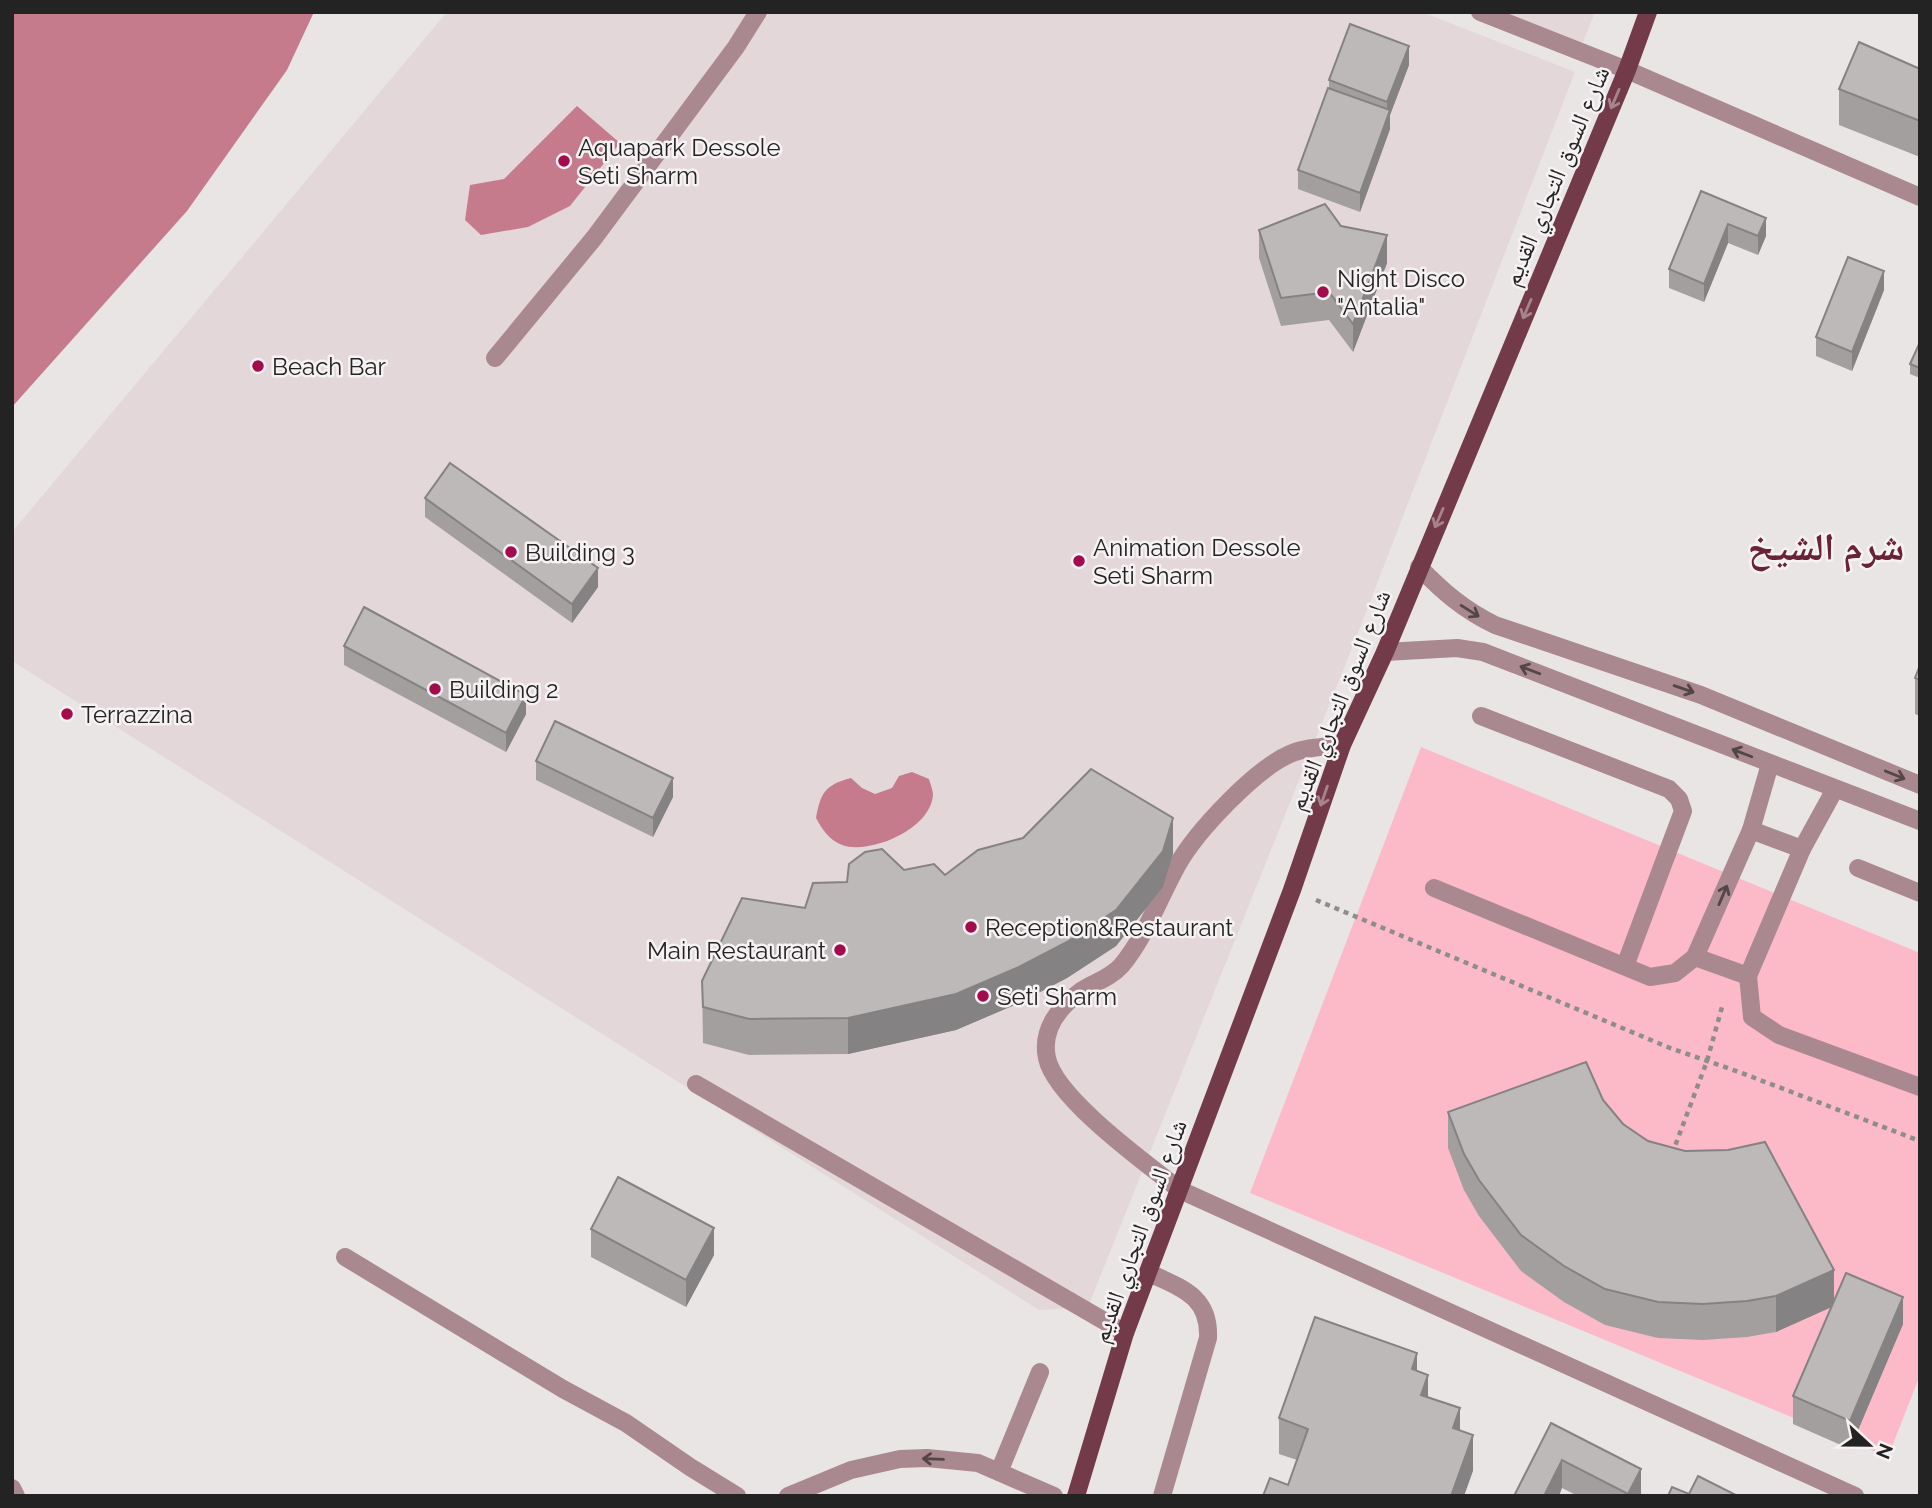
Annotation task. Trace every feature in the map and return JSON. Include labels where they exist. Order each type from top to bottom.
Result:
[{"type":"main road","name":"شارع السوق التجاري القديم","points":[[1076,1496],[1125,1333],[1292,890],[1342,745],[1385,652],[1627,70],[1648,12]]},
{"type":"street","points":[[495,358],[594,237],[736,47],[758,12]]},
{"type":"street","points":[[1480,12],[1525,20],[1627,70],[1920,197]]},
{"type":"street","points":[[1419,567],[1448,597],[1495,625],[1702,695],[1920,785]]},
{"type":"street","points":[[1385,652],[1457,648],[1483,652],[1920,821]]},
{"type":"street","points":[[1481,716],[1670,789],[1679,799],[1684,811],[1625,967]]},
{"type":"street","points":[[1342,745],[1305,749],[1290,754],[1253,777],[1189,846],[1144,930],[1121,965],[1103,981],[1082,990],[1060,1009],[1052,1021],[1045,1041],[1047,1059],[1059,1083],[1115,1138],[1180,1191],[1855,1496]]},
{"type":"street","points":[[1434,888],[1650,977],[1675,973],[1695,957],[1751,830],[1770,764]]},
{"type":"street","points":[[1835,789],[1802,849],[1748,976],[1752,1017],[1779,1035],[1920,1087]]},
{"type":"street","points":[[1751,830],[1802,849]]},
{"type":"street","points":[[1858,868],[1920,893]]},
{"type":"street","points":[[1695,957],[1748,976]]},
{"type":"street","points":[[696,1084],[1125,1333]]},
{"type":"street","points":[[345,1257],[563,1389],[626,1423],[737,1496]]},
{"type":"street","points":[[1149,1273],[1187,1290],[1195,1297],[1202,1306],[1208,1327],[1205,1349],[1162,1496]]},
{"type":"street","points":[[999,1472],[1040,1372]]},
{"type":"street","points":[[788,1496],[851,1470],[900,1459],[978,1463],[1054,1496]]},
{"type":"street","points":[[12,1488],[16,1496]]},
{"type":"path","points":[[1292,890],[1670,1048],[1920,1141]]},
{"type":"path","points":[[1670,1159],[1707,1061]]},
{"type":"shaded area","points":[[12,12],[314,12],[287,70],[187,211],[12,407]]},
{"type":"shaded area","points":[[447,12],[1422,12],[1575,72],[1354,643],[1088,1307],[1039,1310],[12,661],[12,532]]},
{"type":"shaded area","points":[[1500,12],[1595,12],[1582,45]]},
{"type":"shaded area","name":"Aquapark Dessole Seti Sharm","points":[[577,106],[620,143],[570,206],[528,227],[481,235],[465,220],[470,185],[504,179]]},
{"type":"shaded area","points":[[1421,747],[1920,953],[1920,1375],[1888,1457],[1250,1193]]},
{"type":"shaded area","points":[[912,772],[929,779],[933,795],[930,807],[922,819],[911,828],[883,843],[854,847],[842,845],[823,830],[816,818],[822,796],[835,784],[851,778],[862,788],[875,794],[892,788],[899,776]]},
{"type":"building","points":[[1350,24],[1409,46],[1387,102],[1329,80]]},
{"type":"building","points":[[1859,42],[1920,69],[1920,121],[1839,89]]},
{"type":"building","points":[[1328,88],[1390,110],[1360,193],[1298,170]]},
{"type":"building","points":[[1701,191],[1766,218],[1758,236],[1728,224],[1704,284],[1669,269]]},
{"type":"building","name":"Night Disco \"Antalia\"","points":[[1325,204],[1341,226],[1387,235],[1353,324],[1329,292],[1281,298],[1259,230]]},
{"type":"building","points":[[1848,257],[1884,271],[1852,352],[1816,337]]},
{"type":"building","points":[[1920,342],[1920,368],[1910,364]]},
{"type":"building","name":"Building 3","points":[[450,463],[598,568],[572,604],[425,498]]},
{"type":"building","points":[[364,607],[526,695],[506,733],[344,646]]},
{"type":"building","points":[[1920,665],[1920,680],[1915,678]]},
{"type":"building","points":[[555,721],[673,778],[653,818],[536,761]]},
{"type":"building","name":"Reception&Restaurant","points":[[1091,769],[1173,818],[1163,851],[1116,910],[1067,942],[1019,967],[956,994],[848,1018],[749,1019],[703,1007],[702,981],[742,898],[805,908],[813,883],[847,882],[849,864],[865,852],[882,849],[904,870],[934,864],[945,875],[978,850],[1023,838]]},
{"type":"building","points":[[1586,1062],[1603,1100],[1623,1124],[1648,1141],[1685,1151],[1728,1150],[1765,1142],[1834,1270],[1776,1296],[1703,1304],[1658,1302],[1605,1289],[1564,1266],[1521,1235],[1479,1180],[1464,1154],[1448,1112]]},
{"type":"building","points":[[618,1177],[714,1228],[686,1280],[591,1229]]},
{"type":"building","points":[[1846,1273],[1903,1297],[1850,1421],[1793,1396]]},
{"type":"building","points":[[1315,1317],[1417,1353],[1412,1369],[1428,1375],[1421,1395],[1460,1408],[1453,1428],[1473,1435],[1451,1496],[1263,1496],[1270,1478],[1288,1485],[1308,1429],[1279,1418]]},
{"type":"building","points":[[1551,1423],[1641,1469],[1628,1494],[1562,1460],[1544,1496],[1514,1496]]},
{"type":"building","points":[[1698,1476],[1736,1496],[1668,1496],[1672,1487],[1689,1494]]},
{"type":"place","name":"Aquapark Dessole Seti Sharm","points":[[564,161]]},
{"type":"place","name":"Night Disco \"Antalia\"","points":[[1323,292]]},
{"type":"place","name":"Beach Bar","points":[[258,366]]},
{"type":"place","name":"Building 3","points":[[511,552]]},
{"type":"place","name":"Animation Dessole Seti Sharm","points":[[1079,561]]},
{"type":"place","name":"Building 2","points":[[435,689]]},
{"type":"place","name":"Terrazzina","points":[[67,714]]},
{"type":"place","name":"Reception&Restaurant","points":[[971,927]]},
{"type":"place","name":"Main Restaurant","points":[[840,950]]},
{"type":"place","name":"Seti Sharm","points":[[983,996]]},
{"type":"district","name":"شرم الشيخ","points":[[1826,546]]}]
